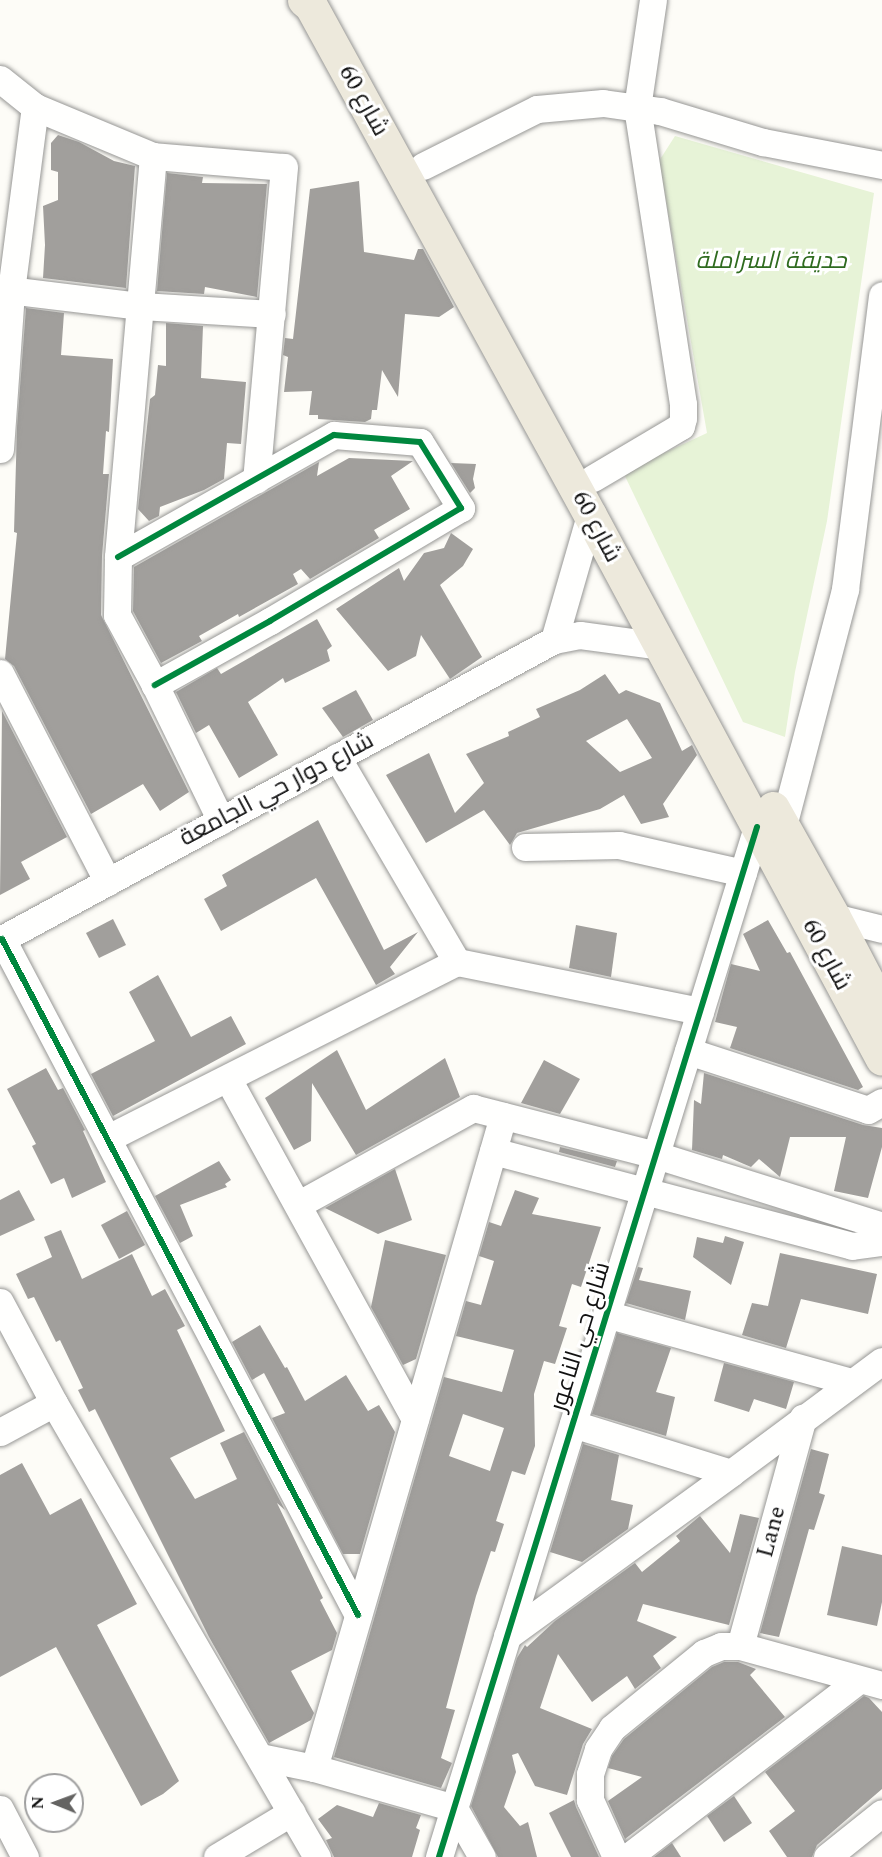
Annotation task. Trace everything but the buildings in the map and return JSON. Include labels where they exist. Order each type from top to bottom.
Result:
[{"type":"main road","name":"شارع 60","points":[[316,2],[423,166],[593,478],[770,826],[882,1059]]},
{"type":"main road","name":"شارع 60","points":[[316,2],[660,646],[770,826],[834,917],[882,1009]]},
{"type":"street","points":[[593,478],[681,426],[683,418],[683,404],[637,108],[653,0]]},
{"type":"street","points":[[0,79],[35,107],[153,156],[284,166],[256,480]]},
{"type":"street","points":[[423,166],[537,109],[603,103],[660,111],[763,142],[882,165]]},
{"type":"street","points":[[0,449],[6,290],[35,107]]},
{"type":"street","points":[[153,156],[118,557],[117,615],[155,685],[221,821]]},
{"type":"street","points":[[6,290],[141,306],[272,314]]},
{"type":"street","name":"شارع حي الناعور","points":[[439,1857],[743,873],[770,826],[845,589],[882,295]]},
{"type":"street","points":[[118,557],[334,435],[420,442],[461,508],[270,621],[155,685]]},
{"type":"street","points":[[554,640],[590,515]]},
{"type":"street","name":"شارع دوار حي الجامعة","points":[[1,940],[554,640],[580,635],[660,646]]},
{"type":"street","points":[[0,673],[108,882]]},
{"type":"street","points":[[337,757],[457,962]]},
{"type":"street","points":[[525,847],[619,844],[743,873]]},
{"type":"street","points":[[834,917],[882,929]]},
{"type":"street","points":[[1,940],[108,1138],[358,1615]]},
{"type":"street","points":[[108,1138],[457,962],[700,1011]]},
{"type":"street","points":[[688,1051],[868,1110],[882,1102]]},
{"type":"street","points":[[228,1079],[415,1419]]},
{"type":"street","points":[[298,1204],[473,1108],[656,1155],[882,1227]]},
{"type":"street","points":[[314,1768],[503,1116]]},
{"type":"street","points":[[493,1151],[852,1246],[882,1242]]},
{"type":"street","points":[[0,1302],[54,1403],[317,1857]]},
{"type":"street","points":[[606,1314],[852,1382]]},
{"type":"street","points":[[507,1636],[882,1361]]},
{"type":"street","points":[[0,1432],[54,1403]]},
{"type":"street","name":"Lane","points":[[740,1646],[803,1418]]},
{"type":"street","points":[[573,1424],[731,1473]]},
{"type":"street","points":[[616,1857],[590,1800],[590,1774],[598,1749],[612,1728],[704,1653],[721,1646],[740,1646],[870,1683]]},
{"type":"street","points":[[628,1857],[870,1683]]},
{"type":"street","points":[[260,1757],[314,1768],[454,1808],[482,1857]]},
{"type":"street","points":[[0,1809],[25,1857]]},
{"type":"street","points":[[217,1857],[292,1812]]},
{"type":"street","points":[[827,1857],[882,1813]]},
{"type":"green space","name":"حديقة السراملة","points":[[675,136],[874,193],[827,521],[795,672],[785,737],[743,722],[623,472],[707,433],[659,161]]},
{"type":"cycle path","points":[[118,557],[334,435],[420,442],[461,508],[270,621],[155,685]]},
{"type":"cycle path","points":[[439,1857],[757,827]]},
{"type":"cycle path","points":[[2,939],[358,1615]]}]
